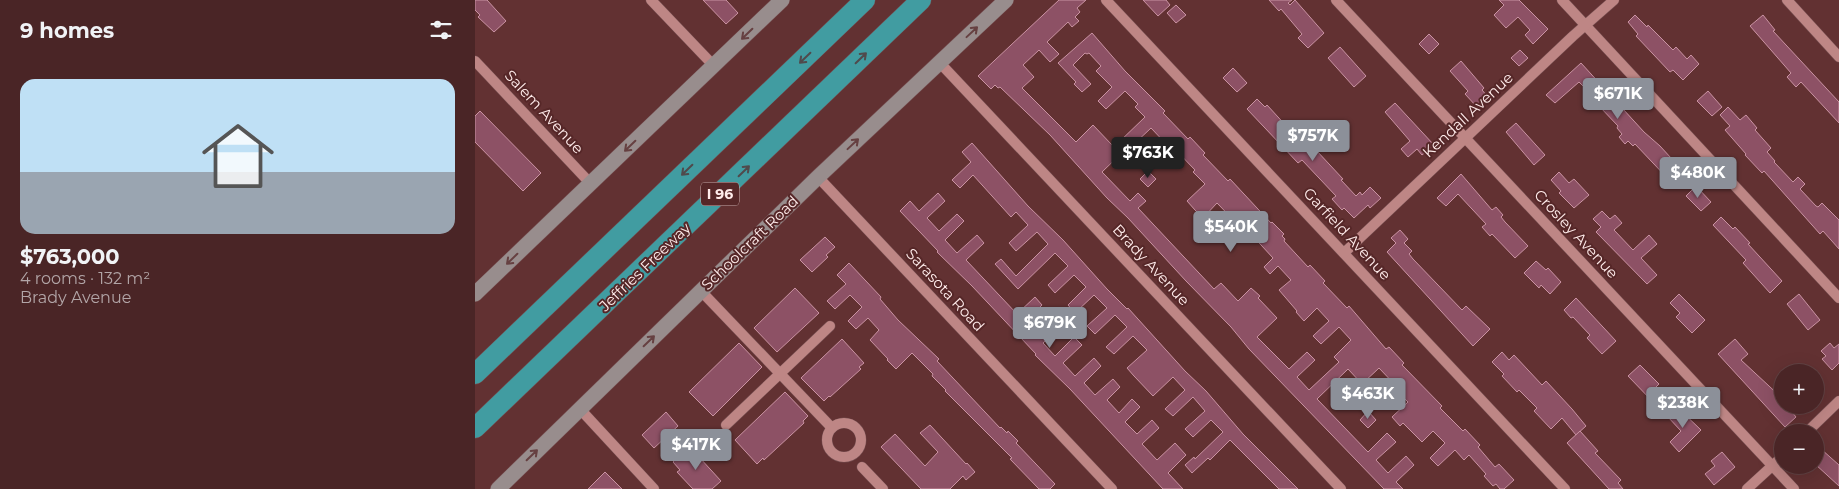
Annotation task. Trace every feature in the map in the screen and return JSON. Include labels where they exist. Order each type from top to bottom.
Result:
[{"type":"highway","name":"I 96","points":[[475,374],[865,0]]},
{"type":"highway","name":"Jeffries Freeway","points":[[475,428],[921,0]]},
{"type":"highway","points":[[882,38],[930,0]]},
{"type":"highway","points":[[475,355],[569,284]]},
{"type":"highway","points":[[475,445],[558,350]]},
{"type":"main road","points":[[475,294],[782,0]]},
{"type":"main road","name":"Schoolcraft Road","points":[[498,489],[818,177],[1006,0]]},
{"type":"street","points":[[651,0],[714,66]]},
{"type":"street","name":"Garfield Avenue","points":[[1106,0],[1565,489]]},
{"type":"street","name":"Crosley Avenue","points":[[1336,0],[1793,489]]},
{"type":"street","points":[[1562,0],[1839,298]]},
{"type":"street","name":"Kendall Avenue","points":[[1344,253],[1614,0]]},
{"type":"street","points":[[1787,0],[1839,57]]},
{"type":"street","name":"Salem Avenue","points":[[475,61],[591,184]]},
{"type":"street","name":"Brady Avenue","points":[[939,63],[1341,489]]},
{"type":"street","name":"Sarasota Road","points":[[818,177],[1112,489]]},
{"type":"street","points":[[701,291],[832,428]]},
{"type":"street","points":[[726,425],[830,326]]},
{"type":"street","points":[[1815,424],[1839,401]]},
{"type":"street","points":[[580,409],[654,489]]},
{"type":"street","points":[[1747,489],[1774,464]]},
{"type":"street","points":[[862,467],[883,489]]},
{"type":"building","points":[[475,0],[487,0],[506,21],[494,32],[478,17],[480,15],[475,10]]},
{"type":"building","points":[[703,0],[726,0],[738,13],[726,24]]},
{"type":"building","points":[[1059,0],[1086,0],[1077,8],[1080,12],[1075,17],[1079,21],[1072,27],[1068,22],[1047,42],[1059,54],[1050,62],[1039,50],[1023,65],[1034,77],[1022,88],[1076,142],[1093,125],[1112,145],[1114,143],[1116,145],[1145,117],[1135,107],[1138,104],[1125,91],[1106,109],[1098,101],[1112,87],[1096,71],[1101,66],[1089,53],[1085,53],[1073,65],[1091,84],[1082,92],[1074,84],[1076,82],[1058,63],[1092,33],[1125,71],[1165,111],[1163,113],[1188,139],[1190,137],[1205,153],[1203,155],[1228,181],[1230,179],[1271,223],[1284,234],[1282,236],[1285,239],[1284,241],[1308,267],[1310,265],[1325,281],[1323,283],[1347,308],[1349,306],[1386,349],[1389,347],[1404,363],[1402,365],[1442,406],[1440,408],[1463,431],[1465,429],[1480,445],[1478,447],[1495,467],[1499,464],[1514,480],[1504,489],[1500,489],[1496,484],[1493,486],[1484,476],[1486,474],[1469,455],[1464,460],[1455,450],[1438,466],[1430,458],[1445,443],[1433,431],[1422,442],[1403,423],[1400,426],[1392,417],[1408,402],[1396,390],[1398,388],[1379,368],[1362,384],[1348,369],[1317,399],[1368,452],[1387,433],[1396,442],[1376,460],[1388,473],[1406,456],[1414,465],[1396,482],[1403,489],[1384,489],[1249,349],[1231,327],[1107,198],[1050,135],[1000,87],[998,88],[995,85],[991,89],[978,76]],"holes":[[[1151,128],[1169,147],[1171,145],[1195,170],[1193,172],[1205,184],[1187,201],[1195,210],[1203,218],[1217,203],[1248,235],[1250,233],[1273,258],[1264,267],[1270,274],[1278,266],[1291,280],[1279,290],[1304,321],[1317,308],[1329,321],[1313,336],[1321,344],[1339,327],[1351,340],[1334,357],[1339,362],[1309,390],[1297,377],[1315,360],[1307,352],[1289,369],[1257,337],[1277,318],[1258,298],[1260,296],[1251,288],[1238,301],[1221,283],[1214,289],[1138,208],[1146,201],[1138,193],[1130,201],[1102,172],[1132,143],[1133,145]]]},
{"type":"building","points":[[1143,0],[1166,0],[1170,5],[1158,16]]},
{"type":"building","points":[[1269,0],[1292,0],[1288,3],[1290,5],[1295,0],[1324,33],[1308,48],[1298,38],[1302,34],[1281,9],[1279,11]]},
{"type":"building","points":[[1499,0],[1519,0],[1548,29],[1533,44],[1525,35],[1530,30],[1518,17],[1506,28],[1494,15],[1504,5]]},
{"type":"building","points":[[1176,5],[1186,15],[1176,23],[1167,13]]},
{"type":"building","points":[[1635,15],[1673,50],[1676,47],[1687,59],[1691,55],[1699,64],[1683,80],[1673,70],[1670,72],[1636,36],[1638,34],[1628,22]]},
{"type":"building","points":[[1763,15],[1775,30],[1773,31],[1839,102],[1839,123],[1801,82],[1796,87],[1787,77],[1791,73],[1750,26]]},
{"type":"building","points":[[1429,34],[1439,44],[1429,54],[1419,44]]},
{"type":"building","points":[[1340,47],[1366,76],[1354,87],[1328,58]]},
{"type":"building","points":[[1520,50],[1528,58],[1519,66],[1511,58]]},
{"type":"building","points":[[1461,61],[1484,88],[1482,90],[1488,97],[1477,107],[1465,94],[1468,91],[1450,71]]},
{"type":"building","points":[[1581,63],[1644,132],[1683,171],[1671,182],[1635,144],[1633,146],[1628,141],[1625,144],[1619,137],[1622,134],[1617,128],[1618,126],[1599,106],[1601,104],[1579,82],[1555,103],[1546,95]]},
{"type":"building","points":[[1233,68],[1247,83],[1237,92],[1223,78]]},
{"type":"building","points":[[1708,91],[1722,107],[1712,116],[1697,101]]},
{"type":"building","points":[[1257,99],[1265,107],[1267,105],[1312,154],[1316,150],[1356,196],[1360,192],[1362,195],[1370,187],[1381,198],[1370,208],[1368,205],[1354,218],[1344,208],[1342,210],[1332,199],[1336,196],[1302,160],[1298,163],[1247,109]]},
{"type":"building","points":[[1395,103],[1434,145],[1422,155],[1417,149],[1408,157],[1401,149],[1410,141],[1385,112]]},
{"type":"building","points":[[1728,107],[1740,120],[1746,115],[1757,128],[1755,130],[1771,148],[1767,152],[1774,162],[1793,182],[1798,177],[1805,184],[1800,189],[1816,206],[1818,207],[1822,203],[1839,220],[1839,249],[1823,231],[1820,234],[1764,171],[1762,173],[1745,155],[1725,130],[1730,126],[1720,115]]},
{"type":"building","points":[[480,111],[541,173],[523,191],[475,142],[475,116]]},
{"type":"building","points":[[1516,123],[1545,155],[1534,165],[1506,132]]},
{"type":"building","points":[[972,143],[1028,206],[1063,240],[1107,289],[1128,308],[1185,371],[1206,391],[1243,434],[1298,489],[1279,489],[1230,440],[1210,460],[1208,458],[1192,473],[1185,465],[1194,457],[1195,459],[1223,432],[1211,420],[1193,437],[1185,429],[1205,411],[1193,397],[1173,416],[1165,409],[1185,390],[1173,377],[1153,396],[1134,376],[1127,368],[1147,350],[1133,336],[1114,354],[1106,347],[1127,327],[1115,315],[1095,334],[1087,326],[1107,308],[1094,295],[1075,313],[1068,305],[1086,287],[1074,275],[1055,293],[1048,285],[1068,266],[1055,253],[1018,289],[995,264],[1001,259],[1016,276],[1048,244],[1037,232],[1016,251],[1009,243],[1028,225],[1016,212],[1011,217],[973,175],[960,188],[952,180],[971,162],[962,152]]},
{"type":"building","points":[[1148,171],[1156,179],[1148,187],[1140,179]]},
{"type":"building","points":[[1559,172],[1569,183],[1574,179],[1589,195],[1574,208],[1559,193],[1561,191],[1551,180]]},
{"type":"building","points":[[1461,174],[1492,210],[1496,207],[1503,215],[1501,217],[1505,222],[1528,246],[1515,258],[1492,234],[1490,236],[1482,227],[1486,224],[1458,194],[1446,206],[1437,198]]},
{"type":"building","points":[[1696,186],[1711,202],[1701,211],[1686,196]]},
{"type":"building","points":[[938,193],[945,201],[927,218],[939,231],[957,214],[964,221],[945,240],[957,253],[977,235],[984,243],[966,260],[1017,314],[1035,297],[1042,305],[1025,322],[1037,334],[1055,317],[1062,325],[1043,343],[1055,356],[1074,337],[1082,345],[1063,363],[1075,376],[1094,358],[1101,366],[1084,383],[1095,395],[1113,379],[1120,387],[1107,400],[1119,413],[1132,399],[1140,407],[1125,422],[1137,434],[1152,420],[1159,428],[1142,444],[1157,460],[1175,443],[1186,455],[1168,473],[1183,489],[1163,489],[900,211],[910,201],[919,211]]},
{"type":"building","points":[[1602,211],[1610,219],[1615,215],[1622,223],[1614,230],[1633,250],[1649,235],[1657,244],[1641,258],[1657,275],[1647,284],[1596,232],[1601,227],[1593,219]]},
{"type":"building","points":[[1721,217],[1733,229],[1735,227],[1782,281],[1770,293],[1743,263],[1746,260],[1713,225]]},
{"type":"building","points":[[1400,230],[1408,239],[1404,243],[1412,251],[1409,254],[1413,259],[1462,310],[1466,306],[1490,329],[1473,346],[1387,252],[1396,243],[1391,238]]},
{"type":"building","points":[[825,237],[835,247],[826,255],[828,257],[812,272],[800,260]]},
{"type":"building","points":[[1536,261],[1546,270],[1548,268],[1561,282],[1550,294],[1541,285],[1539,288],[1524,273]]},
{"type":"building","points":[[849,263],[881,297],[880,299],[898,320],[939,359],[937,361],[1000,428],[1007,433],[1008,431],[1018,441],[1016,443],[1055,484],[1050,489],[1039,489],[1010,459],[1012,458],[945,391],[932,376],[933,374],[912,353],[896,369],[870,340],[879,330],[868,318],[856,329],[848,321],[862,307],[850,295],[835,309],[827,301],[846,284],[837,275]]},
{"type":"building","points":[[795,288],[819,313],[777,352],[754,328]]},
{"type":"building","points":[[1679,294],[1705,320],[1692,333],[1676,317],[1680,313],[1670,303]]},
{"type":"building","points":[[1799,294],[1820,320],[1808,330],[1787,304]]},
{"type":"building","points":[[1576,298],[1616,341],[1602,354],[1587,338],[1590,335],[1564,310]]},
{"type":"building","points":[[842,339],[864,363],[859,367],[861,369],[824,401],[801,378]]},
{"type":"building","points":[[1735,339],[1748,354],[1741,360],[1774,391],[1774,414],[1794,414],[1796,417],[1788,424],[1782,424],[1718,354]]},
{"type":"building","points":[[739,343],[762,367],[713,416],[689,392]]},
{"type":"building","points":[[1830,343],[1834,348],[1839,344],[1839,363],[1832,370],[1822,359],[1826,356],[1821,351]]},
{"type":"building","points":[[1502,352],[1509,360],[1514,355],[1542,385],[1546,381],[1586,426],[1576,435],[1562,418],[1551,429],[1534,411],[1537,408],[1519,390],[1517,392],[1502,376],[1504,374],[1492,362]]},
{"type":"building","points":[[1640,365],[1659,384],[1656,387],[1664,395],[1655,404],[1628,376]]},
{"type":"building","points":[[785,392],[808,416],[803,421],[804,423],[764,460],[763,458],[757,464],[735,440]]},
{"type":"building","points":[[1677,407],[1701,430],[1679,452],[1670,442],[1681,431],[1667,416]]},
{"type":"building","points":[[1368,411],[1376,420],[1368,428],[1360,420]]},
{"type":"building","points":[[666,412],[678,426],[654,448],[642,435]]},
{"type":"building","points":[[930,425],[975,472],[966,480],[963,476],[950,489],[921,489],[881,447],[895,434],[925,466],[938,452],[920,433]]},
{"type":"building","points":[[1580,431],[1598,451],[1595,453],[1621,480],[1618,483],[1623,489],[1609,489],[1567,443]]},
{"type":"building","points":[[689,446],[721,481],[712,489],[693,489],[677,472],[680,470],[673,462]]},
{"type":"building","points":[[1722,452],[1735,467],[1714,485],[1705,474],[1715,466],[1711,461]]},
{"type":"building","points":[[1824,452],[1839,465],[1839,486],[1824,472]]},
{"type":"building","points":[[605,472],[622,489],[588,489]]}]
